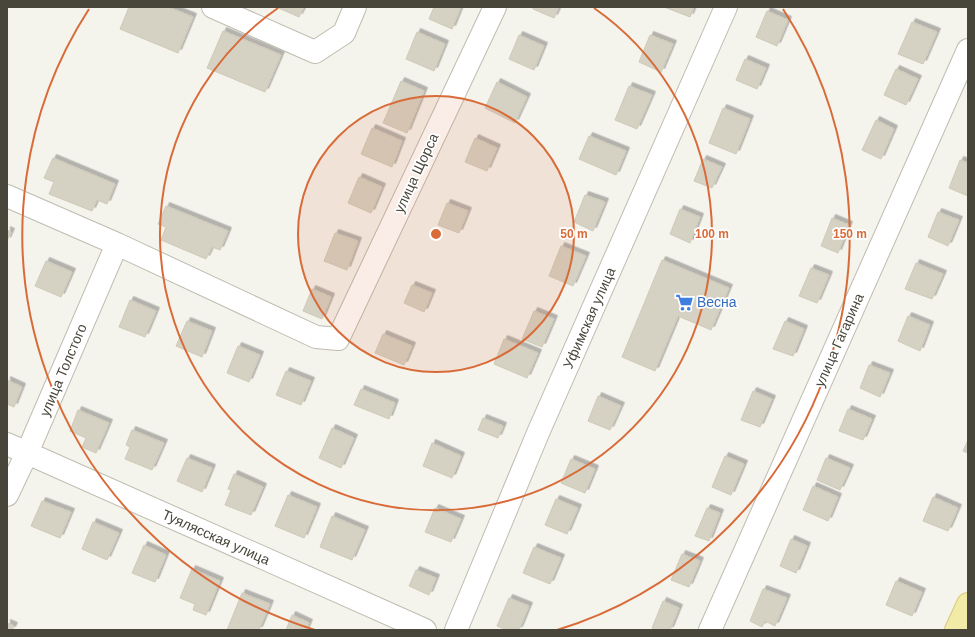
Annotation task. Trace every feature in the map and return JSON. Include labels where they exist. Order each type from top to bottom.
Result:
[{"type":"main road","points":[[956,630],[968,604]]},
{"type":"street","points":[[213,7],[315,52],[344,33],[355,7]]},
{"type":"street","name":"улица Щорса","points":[[117,244],[316,337],[338,340],[495,7]]},
{"type":"street","name":"Уфимская улица","points":[[456,630],[541,426],[726,7]]},
{"type":"street","name":"улица Гагарина","points":[[710,630],[968,50]]},
{"type":"street","points":[[7,196],[117,244]]},
{"type":"street","name":"улица Толстого","points":[[7,495],[27,453],[117,244]]},
{"type":"street","name":"Туялясская улица","points":[[7,444],[425,630]]},
{"type":"building","points":[[129,7],[168,7],[193,17],[178,53],[120,29]]},
{"type":"building","points":[[276,7],[304,7],[299,17]]},
{"type":"building","points":[[434,7],[461,7],[452,29],[429,19]]},
{"type":"building","points":[[533,7],[559,7],[554,18],[533,9]]},
{"type":"building","points":[[664,7],[694,7],[690,17]]},
{"type":"building","points":[[767,11],[788,20],[777,46],[756,37]]},
{"type":"building","points":[[912,22],[937,32],[923,64],[898,54]]},
{"type":"building","points":[[223,31],[281,55],[265,92],[207,68]]},
{"type":"building","points":[[417,32],[445,44],[434,71],[406,59]]},
{"type":"building","points":[[519,35],[544,46],[534,70],[509,59]]},
{"type":"building","points":[[650,35],[673,44],[661,72],[639,62]]},
{"type":"building","points":[[745,59],[766,68],[757,89],[736,80]]},
{"type":"building","points":[[896,69],[918,79],[906,105],[884,95]]},
{"type":"building","points":[[401,81],[424,91],[407,133],[383,123]]},
{"type":"building","points":[[497,82],[527,97],[515,123],[485,108]]},
{"type":"building","points":[[629,86],[652,95],[637,129],[615,120]]},
{"type":"building","points":[[723,108],[750,119],[736,154],[709,143]]},
{"type":"building","points":[[876,120],[894,129],[881,159],[862,150]]},
{"type":"building","points":[[372,128],[402,141],[392,167],[361,154]]},
{"type":"building","points":[[589,136],[626,151],[616,175],[579,159]]},
{"type":"building","points":[[475,138],[497,148],[487,171],[465,162]]},
{"type":"building","points":[[53,158],[115,184],[107,204],[97,200],[92,211],[49,194],[54,182],[44,178]]},
{"type":"building","points":[[703,159],[722,167],[712,188],[694,181]]},
{"type":"building","points":[[960,160],[968,163],[968,196],[949,188]]},
{"type":"building","points":[[359,177],[382,187],[371,213],[348,203]]},
{"type":"building","points":[[585,195],[605,202],[593,231],[574,222]]},
{"type":"building","points":[[447,203],[468,211],[459,233],[438,225]]},
{"type":"building","points":[[166,206],[228,231],[220,250],[212,247],[206,259],[161,240],[166,227],[158,224]]},
{"type":"building","points":[[680,209],[700,217],[690,243],[670,234]]},
{"type":"building","points":[[938,212],[959,220],[948,246],[928,237]]},
{"type":"building","points":[[832,218],[849,225],[838,253],[821,246]]},
{"type":"building","points":[[7,230],[11,232],[7,241]]},
{"type":"building","points":[[335,233],[358,241],[347,270],[324,261]]},
{"type":"building","points":[[561,246],[586,256],[573,286],[549,276]]},
{"type":"building","name":"Весна","points":[[662,260],[729,288],[711,330],[678,316],[655,371],[622,357]]},
{"type":"building","points":[[46,261],[72,272],[61,297],[35,286]]},
{"type":"building","points":[[916,263],[943,274],[932,299],[905,289]]},
{"type":"building","points":[[811,268],[829,275],[817,303],[799,296]]},
{"type":"building","points":[[412,285],[432,293],[424,312],[404,303]]},
{"type":"building","points":[[312,289],[331,297],[322,319],[303,311]]},
{"type":"building","points":[[130,300],[156,311],[145,337],[119,327]]},
{"type":"building","points":[[534,311],[554,319],[542,347],[522,339]]},
{"type":"building","points":[[908,316],[930,325],[920,351],[898,341]]},
{"type":"building","points":[[187,321],[212,331],[202,357],[176,346]]},
{"type":"building","points":[[785,321],[804,329],[793,356],[773,349]]},
{"type":"building","points":[[383,334],[412,346],[404,365],[375,353]]},
{"type":"building","points":[[504,339],[538,353],[527,378],[494,364]]},
{"type":"building","points":[[238,346],[260,355],[249,382],[227,373]]},
{"type":"building","points":[[869,365],[890,373],[880,397],[860,388]]},
{"type":"building","points":[[286,371],[311,381],[301,405],[276,395]]},
{"type":"building","points":[[7,380],[22,387],[14,407],[7,404]]},
{"type":"building","points":[[361,389],[395,403],[389,419],[354,405]]},
{"type":"building","points":[[753,391],[772,399],[760,427],[741,420]]},
{"type":"building","points":[[598,396],[621,406],[610,430],[588,421]]},
{"type":"building","points":[[848,409],[872,419],[863,440],[839,431]]},
{"type":"building","points":[[78,410],[109,423],[96,453],[82,447],[86,438],[70,431]]},
{"type":"building","points":[[483,418],[503,426],[498,438],[478,430]]},
{"type":"building","points":[[332,428],[354,438],[341,468],[319,458]]},
{"type":"building","points":[[132,430],[164,443],[152,470],[125,459],[130,447],[126,445]]},
{"type":"building","points":[[968,440],[968,453],[963,451]]},
{"type":"building","points":[[432,443],[461,456],[452,478],[423,466]]},
{"type":"building","points":[[725,456],[744,464],[731,495],[712,487]]},
{"type":"building","points":[[187,458],[212,468],[202,492],[177,481]]},
{"type":"building","points":[[826,458],[850,468],[840,490],[817,480]]},
{"type":"building","points":[[571,459],[595,469],[585,493],[561,483]]},
{"type":"building","points":[[234,474],[263,487],[251,515],[225,505],[231,490],[228,489]]},
{"type":"building","points":[[813,486],[838,497],[828,521],[803,510]]},
{"type":"building","points":[[288,495],[317,507],[304,538],[275,526]]},
{"type":"building","points":[[933,497],[958,508],[948,531],[923,521]]},
{"type":"building","points":[[556,499],[578,508],[567,534],[545,525]]},
{"type":"building","points":[[42,501],[71,512],[60,538],[31,526]]},
{"type":"building","points":[[435,508],[461,519],[451,542],[425,532]]},
{"type":"building","points":[[707,508],[720,513],[709,541],[695,536]]},
{"type":"building","points":[[332,516],[365,530],[352,560],[320,547]]},
{"type":"building","points":[[93,522],[119,533],[107,560],[82,549]]},
{"type":"building","points":[[791,539],[807,546],[796,573],[780,566]]},
{"type":"building","points":[[144,545],[166,555],[155,582],[132,573]]},
{"type":"building","points":[[534,547],[561,558],[550,584],[523,573]]},
{"type":"building","points":[[682,554],[700,561],[689,587],[671,580]]},
{"type":"building","points":[[192,569],[220,581],[206,615],[193,610],[195,604],[180,598]]},
{"type":"building","points":[[416,570],[436,578],[429,595],[409,586]]},
{"type":"building","points":[[896,581],[922,592],[912,616],[886,605]]},
{"type":"building","points":[[763,589],[787,598],[775,626],[765,621],[762,627],[750,621]]},
{"type":"building","points":[[242,593],[270,604],[259,630],[227,630]]},
{"type":"building","points":[[509,598],[529,606],[519,630],[507,630],[497,626]]},
{"type":"building","points":[[663,601],[679,608],[670,630],[657,630],[652,628]]},
{"type":"building","points":[[292,615],[309,623],[306,630],[286,630]]},
{"type":"building","points":[[7,623],[14,626],[12,630],[7,630]]},
{"type":"place","name":"Весна","points":[[684,302]]}]
